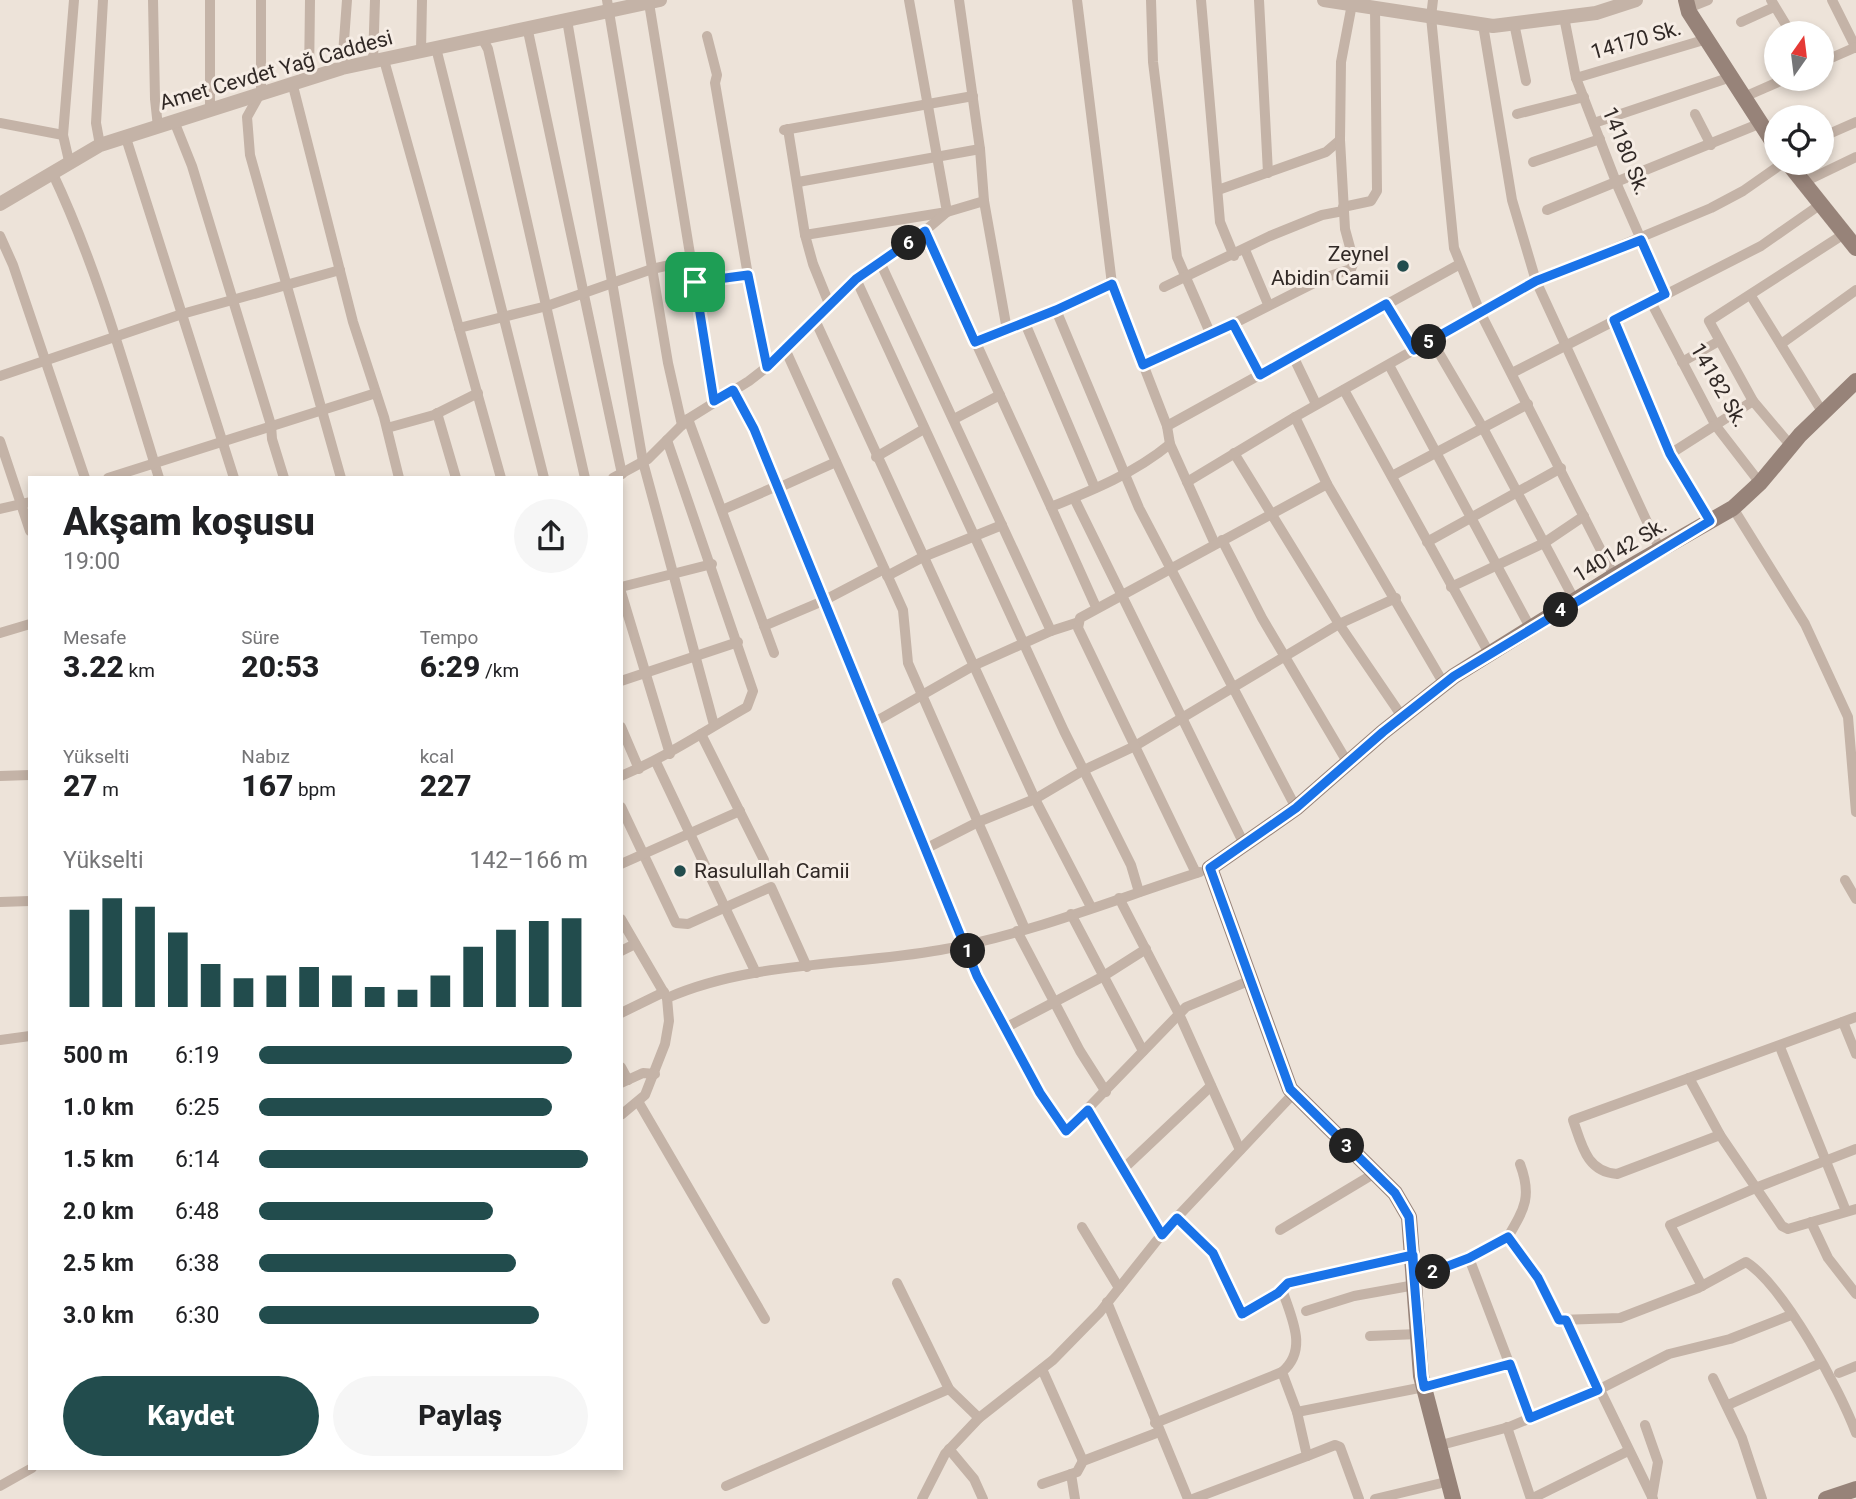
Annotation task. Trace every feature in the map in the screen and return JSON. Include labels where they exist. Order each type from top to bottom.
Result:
[{"type":"main road","points":[[1687,4],[1764,128]]},
{"type":"main road","points":[[1797,175],[1856,248]]},
{"type":"main road","name":"140142 Sk.","points":[[1209,868],[1296,808],[1349,765],[1383,732],[1489,653],[1733,508],[1760,483],[1823,412],[1856,381]]},
{"type":"main road","points":[[1209,868],[1294,1093],[1395,1193],[1409,1217],[1424,1387],[1453,1499]]},
{"type":"main road","points":[[1826,1499],[1847,1494]]},
{"type":"street","points":[[69,161],[63,135],[74,0]]},
{"type":"street","points":[[100,145],[96,123],[103,0]]},
{"type":"street","points":[[153,0],[158,127]]},
{"type":"street","points":[[210,0],[210,108]]},
{"type":"street","points":[[261,0],[261,92],[247,117],[248,136],[285,284],[340,476]]},
{"type":"street","points":[[309,80],[310,0]]},
{"type":"street","points":[[342,68],[347,0]]},
{"type":"street","points":[[375,0],[378,60],[500,476]]},
{"type":"street","points":[[422,0],[428,49],[503,317],[543,476]]},
{"type":"street","points":[[909,0],[930,102],[947,212]]},
{"type":"street","points":[[959,0],[980,149],[984,201],[1007,330]]},
{"type":"street","points":[[1077,0],[1112,284],[1167,426],[1170,444],[1187,482],[1218,542],[1349,765]]},
{"type":"street","points":[[1151,0],[1153,61],[1178,257],[1211,335]]},
{"type":"street","points":[[1201,0],[1207,98],[1220,222],[1234,256]]},
{"type":"street","points":[[1259,0],[1268,173]]},
{"type":"street","points":[[1324,0],[1483,25],[1596,13],[1636,0]]},
{"type":"street","points":[[1433,0],[1431,16],[1454,248],[1480,312],[1615,576]]},
{"type":"street","points":[[1687,4],[1708,0]]},
{"type":"street","points":[[1832,0],[1856,47],[1834,57]]},
{"type":"street","points":[[654,1],[714,401]]},
{"type":"street","name":"Amet Cevdet Yağ Caddesi","points":[[0,204],[100,145],[261,92],[293,86],[342,68],[482,38],[528,31],[607,5],[654,1]]},
{"type":"street","points":[[1741,22],[1772,3],[1783,21]]},
{"type":"street","points":[[607,5],[652,269],[685,422],[722,510],[774,653]]},
{"type":"street","points":[[1143,365],[1211,335],[1268,304],[1351,268],[1354,262],[1343,209],[1340,140],[1341,62],[1352,5]]},
{"type":"street","points":[[1164,287],[1322,215],[1371,201],[1377,191],[1375,8]]},
{"type":"street","name":"14180 Sk.","points":[[1564,18],[1576,78],[1665,294]]},
{"type":"street","points":[[567,20],[643,462],[714,726]]},
{"type":"street","points":[[1514,23],[1526,81]]},
{"type":"street","points":[[1483,25],[1512,200],[1536,281],[1660,550]]},
{"type":"street","points":[[528,31],[584,294],[618,476],[643,462],[685,422],[767,367],[816,323],[856,279],[925,231],[947,212]]},
{"type":"street","points":[[706,36],[718,75],[715,83],[748,275],[767,367]]},
{"type":"street","points":[[482,38],[488,49],[585,476]]},
{"type":"street","name":"14170 Sk.","points":[[1576,78],[1707,39]]},
{"type":"street","points":[[1594,123],[1731,77]]},
{"type":"street","points":[[293,86],[340,270],[399,476]]},
{"type":"street","points":[[1744,97],[1764,88]]},
{"type":"street","points":[[830,306],[813,264],[786,130],[973,96]]},
{"type":"street","points":[[1517,114],[1584,97]]},
{"type":"street","points":[[1695,114],[1711,145]]},
{"type":"street","points":[[174,121],[192,166],[271,425],[272,439],[283,476]]},
{"type":"street","points":[[0,123],[63,135]]},
{"type":"street","points":[[1547,210],[1761,123]]},
{"type":"street","points":[[1834,132],[1856,123]]},
{"type":"street","points":[[126,138],[233,476]]},
{"type":"street","points":[[1532,162],[1600,139]]},
{"type":"street","points":[[1218,190],[1326,152],[1340,140]]},
{"type":"street","points":[[798,182],[980,149]]},
{"type":"street","points":[[1804,182],[1856,157]]},
{"type":"street","points":[[52,172],[71,211],[115,337],[158,476]]},
{"type":"street","points":[[1187,482],[1316,404],[1536,281],[1641,240],[1743,191],[1768,175]]},
{"type":"street","points":[[806,235],[947,212],[984,201]]},
{"type":"street","points":[[1512,373],[1761,246],[1821,204]]},
{"type":"street","points":[[925,231],[1096,607]]},
{"type":"street","points":[[1791,446],[1753,401],[1709,321],[1844,233]]},
{"type":"street","points":[[0,236],[47,361],[84,476]]},
{"type":"street","points":[[1245,250],[1268,304]]},
{"type":"street","points":[[459,328],[547,306],[614,285],[652,269],[692,260]]},
{"type":"street","points":[[880,262],[1051,631]]},
{"type":"street","points":[[1167,426],[1460,264]]},
{"type":"street","points":[[0,376],[183,314],[340,270]]},
{"type":"street","points":[[695,282],[748,275]]},
{"type":"street","points":[[856,279],[972,535],[1131,865],[1139,892]]},
{"type":"street","points":[[975,342],[1056,310],[1112,284]]},
{"type":"street","points":[[1780,344],[1856,290]]},
{"type":"street","points":[[1751,296],[1823,412]]},
{"type":"street","name":"14182 Sk.","points":[[1651,302],[1716,426],[1760,483]]},
{"type":"street","points":[[1386,304],[1414,350]]},
{"type":"street","points":[[1056,310],[1169,568],[1296,808]]},
{"type":"street","points":[[1614,320],[1670,454],[1710,521]]},
{"type":"street","points":[[816,323],[1035,799],[1091,907]]},
{"type":"street","points":[[1025,323],[1095,488]]},
{"type":"street","points":[[1233,324],[1260,375]]},
{"type":"street","points":[[1432,341],[1483,428],[1575,601]]},
{"type":"street","points":[[1682,362],[1719,341]]},
{"type":"street","points":[[786,351],[903,610],[908,663],[978,822],[1021,930],[1053,1000],[1105,1092]]},
{"type":"street","points":[[1293,356],[1316,404]]},
{"type":"street","points":[[1389,365],[1531,629]]},
{"type":"street","points":[[733,390],[754,429],[977,976],[1066,1131],[1186,1007],[1251,980]]},
{"type":"street","points":[[1344,390],[1489,653]]},
{"type":"street","points":[[114,476],[376,393]]},
{"type":"street","points":[[387,428],[437,414],[478,393]]},
{"type":"street","points":[[954,419],[1000,396]]},
{"type":"street","points":[[1670,454],[1753,401]]},
{"type":"street","points":[[1392,476],[1528,404]]},
{"type":"street","points":[[437,414],[455,476]]},
{"type":"street","points":[[1295,417],[1327,484],[1444,684]]},
{"type":"street","points":[[876,457],[924,429]]},
{"type":"street","points":[[623,775],[656,762],[747,707],[752,691],[712,564],[667,440]]},
{"type":"street","points":[[0,441],[25,503],[0,509]]},
{"type":"street","points":[[1051,507],[1149,462],[1170,444]]},
{"type":"street","points":[[1234,453],[1269,515],[1403,718]]},
{"type":"street","points":[[722,510],[836,462]]},
{"type":"street","points":[[1427,542],[1516,490],[1561,468]]},
{"type":"street","points":[[623,1012],[665,995],[720,979],[941,950],[966,944],[1021,930],[1209,868],[1135,746],[1079,628],[1080,618],[1327,484]]},
{"type":"street","points":[[1074,498],[1244,844]]},
{"type":"street","points":[[1733,508],[1804,624],[1849,717],[1856,812]]},
{"type":"street","points":[[1451,587],[1544,543],[1584,516]]},
{"type":"street","points":[[764,626],[972,535],[1002,525]]},
{"type":"street","points":[[623,586],[712,564]]},
{"type":"street","points":[[926,849],[978,822],[1035,799],[1084,770],[1135,746],[1339,624],[1396,598]]},
{"type":"street","points":[[623,599],[670,754]]},
{"type":"street","points":[[873,723],[973,666],[1051,631],[1079,622]]},
{"type":"street","points":[[0,632],[28,625]]},
{"type":"street","points":[[623,680],[738,642]]},
{"type":"street","points":[[623,732],[639,769]]},
{"type":"street","points":[[701,734],[764,860]]},
{"type":"street","points":[[656,762],[756,973]]},
{"type":"street","points":[[0,776],[28,775]]},
{"type":"street","points":[[623,811],[676,923],[688,924],[771,887],[807,967]]},
{"type":"street","points":[[623,863],[740,811]]},
{"type":"street","points":[[1845,880],[1856,899]]},
{"type":"street","points":[[1119,898],[1179,1014],[1240,1150]]},
{"type":"street","points":[[0,902],[28,901]]},
{"type":"street","points":[[1071,914],[1143,1051]]},
{"type":"street","points":[[623,923],[665,995],[667,1033],[654,1074],[639,1103],[623,1114]]},
{"type":"street","points":[[623,950],[635,944]]},
{"type":"street","points":[[1005,1028],[1053,1000],[1102,977],[1146,949]]},
{"type":"street","points":[[1720,1135],[1617,1174],[1602,1172],[1594,1167],[1573,1120],[1780,1047],[1856,1017]]},
{"type":"street","points":[[1843,1023],[1856,1054]]},
{"type":"street","points":[[0,1040],[28,1036]]},
{"type":"street","points":[[1689,1078],[1720,1135],[1758,1187],[1782,1226],[1788,1229],[1851,1210],[1826,1161],[1780,1047]]},
{"type":"street","points":[[625,1082],[643,1073],[654,1074]]},
{"type":"street","points":[[1122,1170],[1178,1121],[1211,1086]]},
{"type":"street","points":[[923,1499],[949,1449],[979,1418],[1042,1369],[1107,1302],[1177,1218],[1294,1093]]},
{"type":"street","points":[[639,1103],[765,1319]]},
{"type":"street","points":[[1088,1110],[1162,1235]]},
{"type":"street","points":[[1702,1286],[1670,1225],[1856,1149]]},
{"type":"street","points":[[1306,1311],[1354,1296],[1415,1282],[1508,1237],[1524,1208],[1528,1191],[1520,1164]]},
{"type":"street","points":[[1280,1230],[1375,1173]]},
{"type":"street","points":[[1177,1218],[1213,1253],[1242,1314],[1282,1290],[1288,1283],[1413,1255]]},
{"type":"street","points":[[1811,1222],[1828,1258],[1856,1294]]},
{"type":"street","points":[[1082,1227],[1119,1287]]},
{"type":"street","points":[[1508,1237],[1538,1278],[1559,1320],[1620,1318],[1702,1286],[1746,1262],[1772,1288],[1791,1315],[1821,1363],[1856,1433]]},
{"type":"street","points":[[1469,1258],[1530,1418]]},
{"type":"street","points":[[897,1283],[949,1389],[979,1418]]},
{"type":"street","points":[[1083,1461],[1282,1372],[1293,1363],[1297,1338],[1282,1290]]},
{"type":"street","points":[[1107,1302],[1139,1373],[1157,1427],[1188,1499]]},
{"type":"street","points":[[1441,1445],[1507,1427],[1598,1390],[1669,1354],[1730,1339],[1791,1315]]},
{"type":"street","points":[[1566,1320],[1652,1498]]},
{"type":"street","points":[[1370,1336],[1418,1334]]},
{"type":"street","points":[[1728,1405],[1821,1363]]},
{"type":"street","points":[[1297,1412],[1424,1387],[1510,1364]]},
{"type":"street","points":[[1839,1373],[1856,1366]]},
{"type":"street","points":[[1042,1369],[1083,1461],[1082,1467],[1071,1474],[1042,1484]]},
{"type":"street","points":[[1282,1372],[1297,1412],[1307,1456]]},
{"type":"street","points":[[1713,1378],[1728,1405],[1762,1499]]},
{"type":"street","points":[[726,1486],[949,1389]]},
{"type":"street","points":[[1644,1425],[1658,1462],[1652,1498]]},
{"type":"street","points":[[1507,1427],[1531,1499],[1628,1451]]},
{"type":"street","points":[[1193,1499],[1335,1445],[1340,1447],[1359,1499]]},
{"type":"street","points":[[949,1449],[974,1479],[983,1499]]},
{"type":"street","points":[[0,1486],[28,1470]]},
{"type":"street","points":[[1071,1474],[1075,1499]]},
{"type":"street","points":[[1375,1499],[1450,1481]]},
{"type":"place","name":"Zeynel Abidin Camii","points":[[1403,266]]},
{"type":"place","name":"Rasulullah Camii","points":[[680,871]]},
{"type":"route","points":[[695,282],[714,401],[733,390],[754,429],[977,976],[1040,1093],[1066,1131],[1088,1110],[1162,1235],[1177,1218],[1213,1253],[1242,1314],[1278,1293],[1288,1283],[1413,1255],[1414,1279],[1469,1258],[1508,1237],[1538,1278],[1559,1320],[1566,1320],[1598,1390],[1530,1418],[1510,1364],[1424,1387],[1422,1376],[1415,1284],[1413,1255],[1409,1217],[1395,1193],[1290,1089],[1210,868],[1296,808],[1349,765],[1383,732],[1454,676],[1586,593],[1710,521],[1670,454],[1614,320],[1665,294],[1641,240],[1536,281],[1414,350],[1386,304],[1260,375],[1233,324],[1143,365],[1112,284],[1056,310],[975,342],[925,231],[856,279],[816,323],[767,367],[748,275],[695,282]]}]
